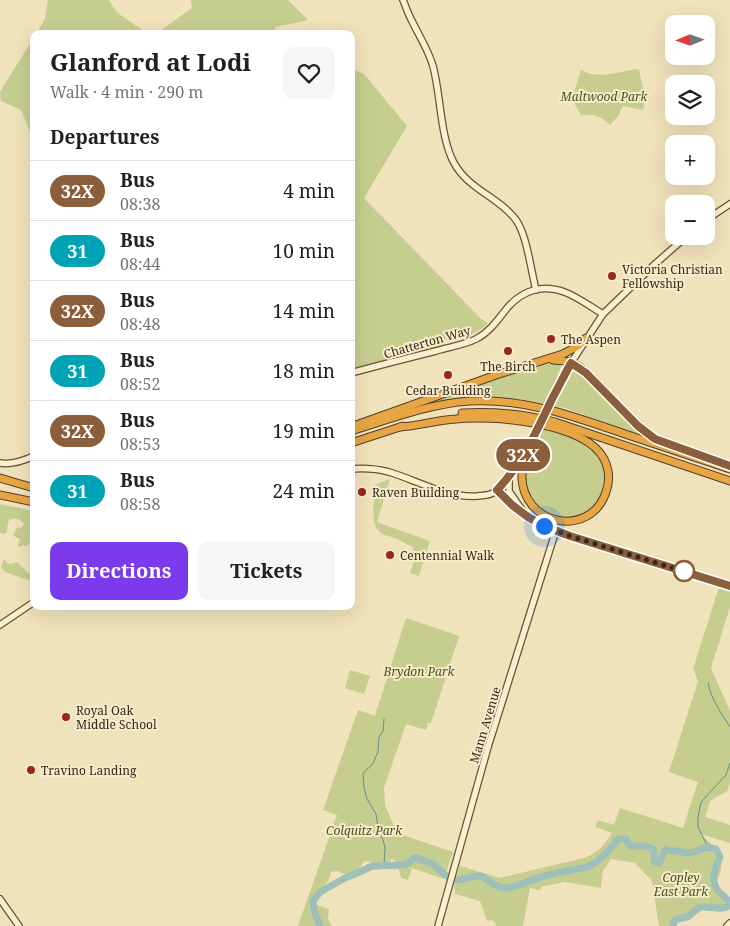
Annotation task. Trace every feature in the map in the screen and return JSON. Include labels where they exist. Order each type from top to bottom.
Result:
[{"type":"highway","points":[[355,426],[496,375],[563,354],[578,346],[586,338]]},
{"type":"highway","points":[[533,364],[554,360],[571,363],[586,373],[638,426],[655,439],[730,468]]},
{"type":"highway","points":[[355,431],[409,413],[439,406],[470,401],[510,402],[542,407],[572,415],[730,468]]},
{"type":"highway","points":[[355,442],[431,419],[490,412],[518,414],[576,428],[730,481]]},
{"type":"highway","points":[[400,427],[443,420],[480,418],[517,420],[571,434],[589,442],[596,448],[607,467],[607,489],[603,500],[594,510],[576,520],[560,521],[545,516],[534,507],[525,494],[522,477],[523,468],[533,439]]},
{"type":"highway","points":[[0,478],[30,488]]},
{"type":"highway","points":[[0,483],[30,488]]},
{"type":"highway","points":[[0,495],[30,501]]},
{"type":"highway","points":[[0,500],[30,505]]},
{"type":"main road","points":[[403,0],[412,22],[426,47],[432,64],[448,148],[454,162],[468,181],[506,210],[518,223],[523,233],[536,290]]},
{"type":"main road","points":[[715,214],[730,204]]},
{"type":"main road","points":[[355,469],[388,472],[457,496],[492,494],[509,477],[533,439],[571,363],[603,314],[677,245]]},
{"type":"main road","name":"Chatterton Way","points":[[355,371],[475,339],[487,332],[516,299],[536,290],[548,288],[562,290],[603,314]]},
{"type":"main road","points":[[0,463],[19,462],[30,458]]},
{"type":"main road","points":[[509,477],[509,491],[524,514]]},
{"type":"main road","points":[[497,490],[512,505],[536,522],[730,586]]},
{"type":"main road","name":"Mann Avenue","points":[[438,926],[488,748],[556,530]]},
{"type":"main road","points":[[0,625],[30,605]]},
{"type":"main road","points":[[0,899],[19,926]]},
{"type":"green space","points":[[48,0],[109,0],[119,14],[142,30],[38,30],[45,19]]},
{"type":"green space","points":[[191,0],[288,0],[308,20],[275,27],[275,30],[162,30],[192,8]]},
{"type":"green space","points":[[30,43],[30,131],[21,110],[1,101],[0,92]]},
{"type":"green space","points":[[355,70],[364,74],[407,126],[364,198],[480,318],[488,323],[479,331],[468,336],[444,339],[444,345],[435,349],[355,369]]},
{"type":"green space","name":"Maltwood Park","points":[[581,70],[601,75],[639,70],[645,97],[643,110],[623,106],[618,116],[610,125],[597,116],[581,115],[572,99]]},
{"type":"green space","points":[[557,362],[561,367],[550,394],[559,396],[573,371],[580,372],[590,379],[647,437],[565,408],[520,399],[463,398],[423,405],[505,375]]},
{"type":"green space","points":[[544,429],[578,439],[588,444],[604,464],[606,486],[592,509],[583,516],[570,519],[547,515],[534,504],[526,488],[525,474],[529,459]]},
{"type":"green space","points":[[390,479],[377,522],[430,541],[419,576],[410,573],[415,557],[413,547],[382,534],[376,528],[374,522],[373,505],[375,498],[382,490],[379,486],[374,485]]},
{"type":"green space","points":[[0,504],[30,510],[30,544],[27,546],[18,546],[20,539],[14,536],[18,527],[21,528],[24,524],[19,520],[9,520],[6,533],[0,532]]},
{"type":"green space","points":[[4,559],[6,563],[17,562],[29,574],[30,572],[30,581],[5,572],[1,567]]},
{"type":"green space","name":"Copley East Park","points":[[719,587],[730,591],[730,607],[711,668],[730,711],[730,783],[727,791],[710,801],[705,817],[730,825],[730,843],[700,834],[720,851],[721,867],[716,882],[726,897],[725,907],[699,907],[687,915],[678,917],[675,922],[676,926],[659,926],[652,881],[635,863],[611,859],[603,871],[601,888],[564,882],[541,887],[540,890],[530,888],[523,926],[496,926],[492,920],[487,921],[480,901],[455,894],[454,887],[460,866],[500,878],[584,858],[600,848],[612,833],[595,827],[598,820],[614,825],[620,808],[683,828],[698,782],[669,772],[698,681],[693,669]]},
{"type":"green space","name":"Colquitz Park","points":[[406,618],[459,636],[431,723],[428,723],[426,730],[406,724],[384,788],[385,805],[397,833],[453,852],[444,879],[412,868],[408,880],[401,878],[398,866],[393,859],[377,870],[373,869],[371,862],[364,861],[359,870],[350,876],[337,871],[331,872],[329,880],[310,903],[329,909],[328,919],[332,926],[298,926],[337,815],[323,810],[358,710],[375,716]]},
{"type":"green space","points":[[350,670],[370,676],[364,694],[345,688]]},
{"type":"waterway","points":[[708,683],[714,700],[730,727]]},
{"type":"waterway","points":[[384,719],[383,731],[379,737],[378,751],[373,764],[363,774],[367,799],[376,814],[379,832],[385,847],[384,865]]},
{"type":"waterway","points":[[708,847],[698,827],[701,802],[726,775],[730,763]]},
{"type":"waterway","points":[[457,880],[480,876],[500,888],[514,887],[540,877],[592,865],[618,839],[626,840],[631,846],[646,846],[653,849],[654,861],[659,863],[666,849],[688,853],[708,847],[716,849],[720,857],[715,870],[714,883],[718,891],[730,902],[729,906],[696,909],[689,916],[674,921],[673,926]]},
{"type":"waterway","points":[[320,926],[313,901],[320,892],[372,866],[404,865],[417,858],[433,864],[447,876]]},
{"type":"bus line","name":"32X","points":[[730,466],[655,439],[618,407],[586,373],[571,363],[532,441],[516,468],[497,490],[512,505],[544,526],[570,536],[730,586]]},
{"type":"place","name":"Victoria Christian Fellowship","points":[[612,276]]},
{"type":"place","name":"The Aspen","points":[[551,339]]},
{"type":"place","name":"The Birch","points":[[508,351]]},
{"type":"place","name":"Cedar Building","points":[[448,375]]},
{"type":"place","name":"Raven Building","points":[[362,492]]},
{"type":"place","name":"Centennial Walk","points":[[390,555]]},
{"type":"place","name":"Royal Oak Middle School","points":[[66,717]]},
{"type":"place","name":"Travino Landing","points":[[31,770]]},
{"type":"route","points":[[544,526],[689,573],[684,571]]},
{"type":"park label","name":"Brydon Park","points":[[419,671]]}]
